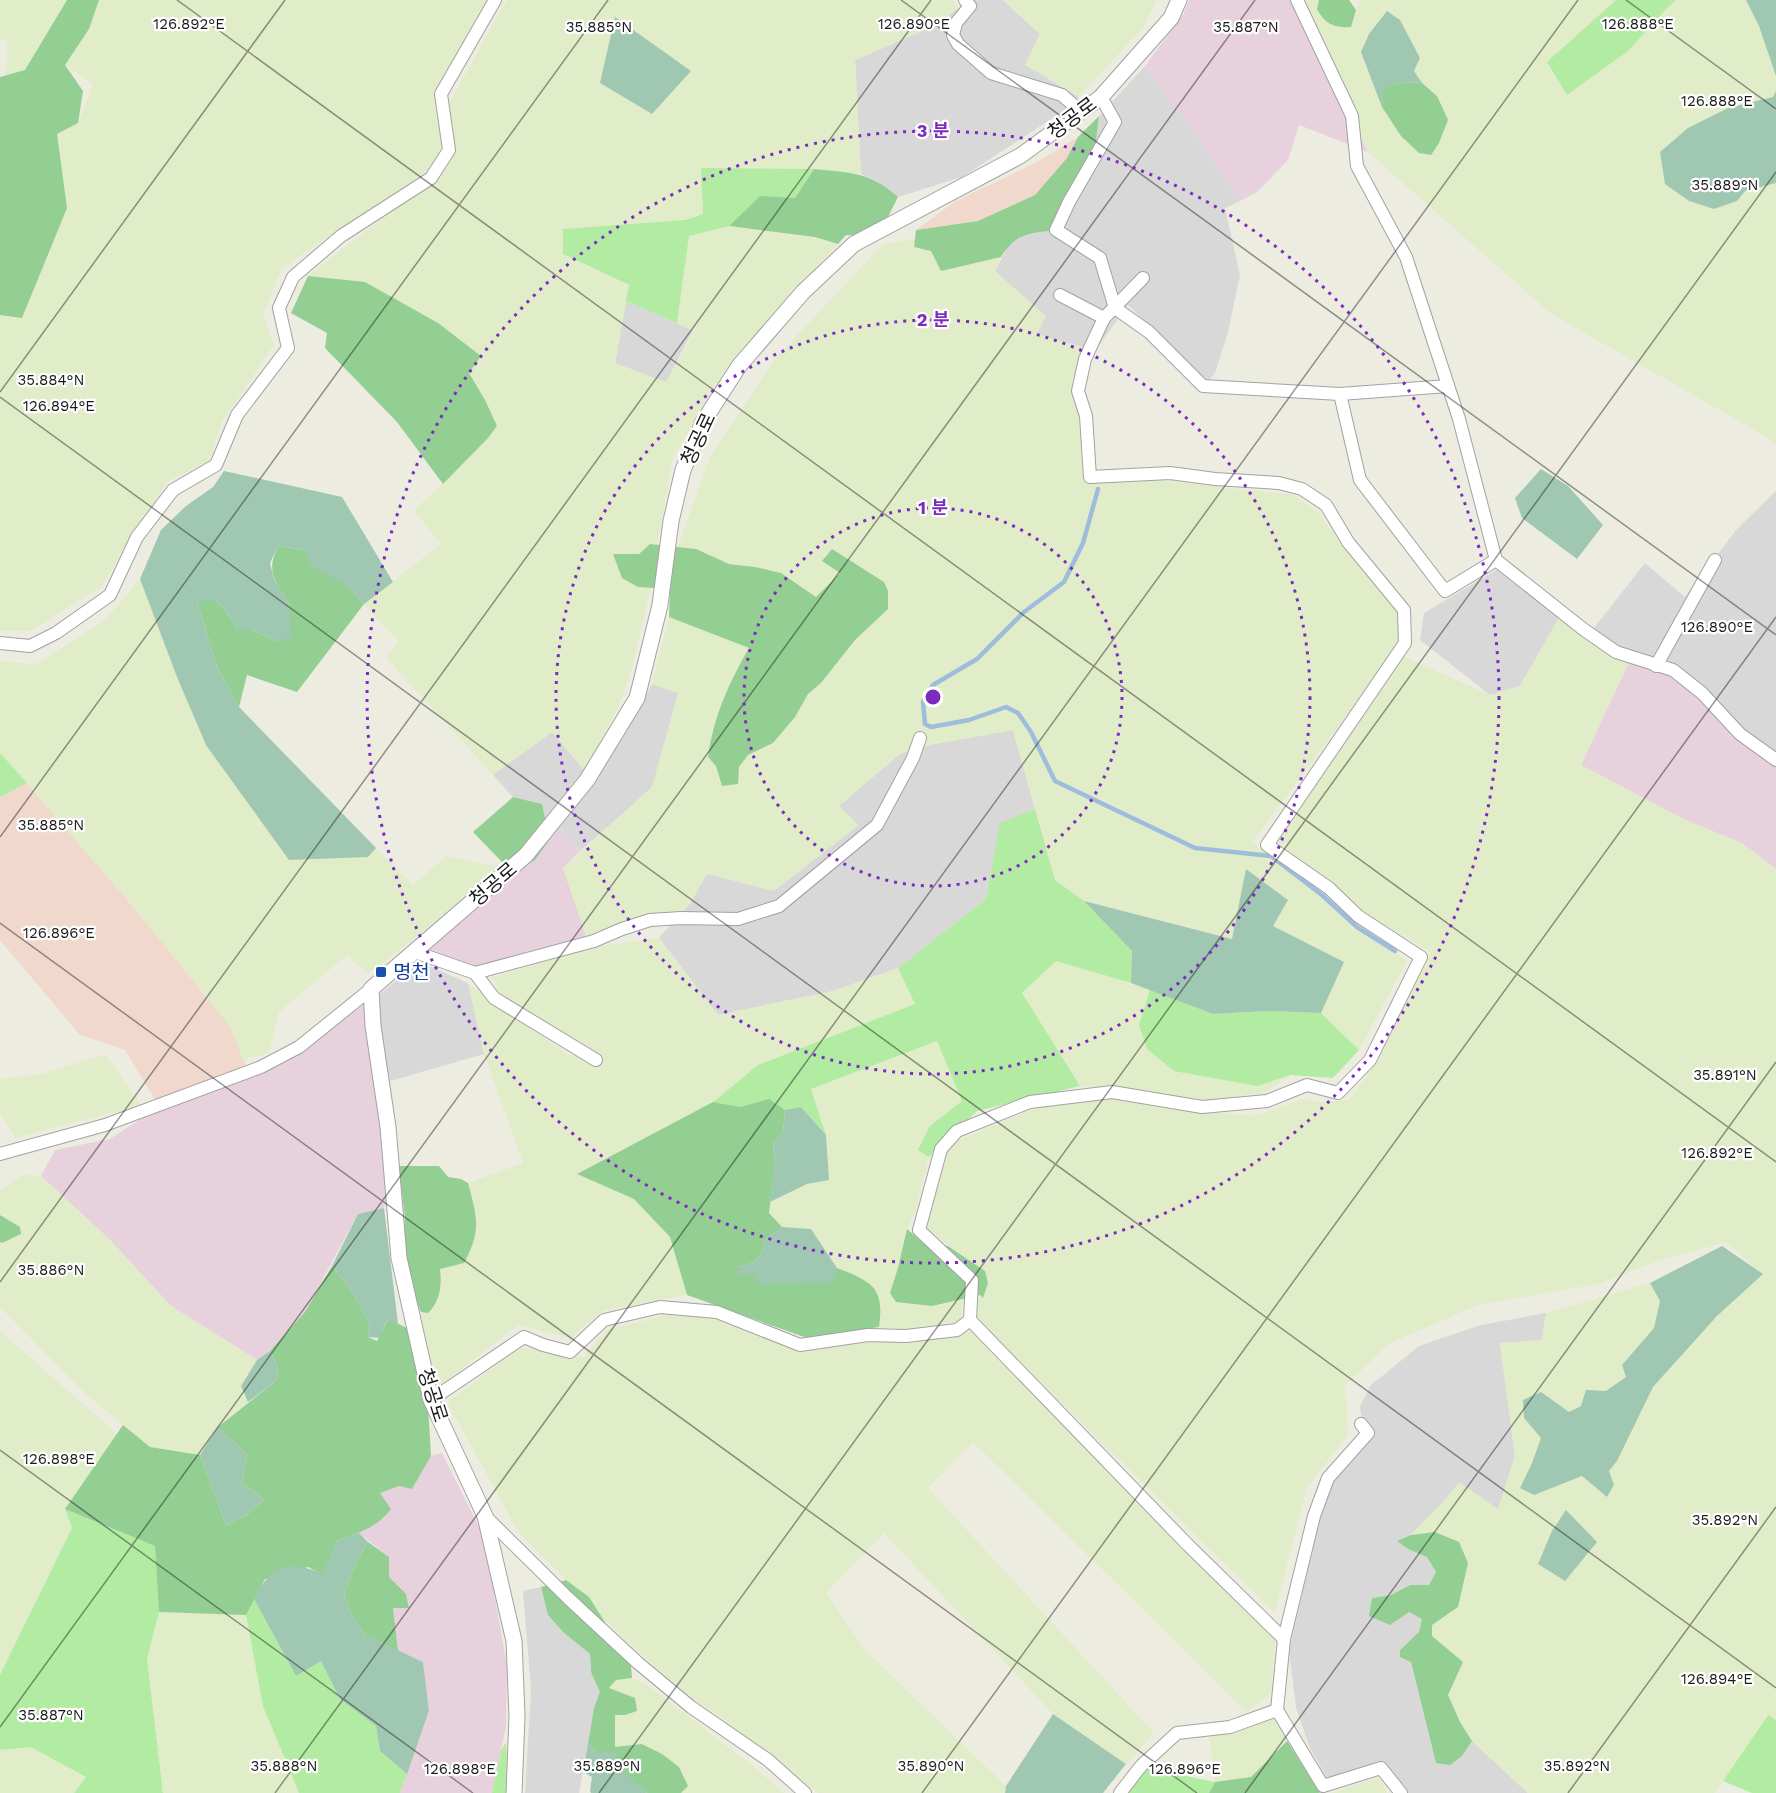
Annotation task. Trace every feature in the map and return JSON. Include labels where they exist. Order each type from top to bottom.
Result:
[{"type":"street","points":[[0,643],[30,646],[56,633],[110,595],[137,537],[172,490],[216,465],[237,415],[288,348],[279,308],[293,278],[341,236],[431,178],[449,150],[441,94],[495,0]]},
{"type":"street","points":[[965,0],[970,6],[956,23],[953,35],[958,44],[991,73],[1062,95],[1081,112]]},
{"type":"street","name":"청공로","points":[[0,1154],[105,1125],[261,1067],[298,1047],[415,952],[526,855],[587,780],[637,698],[660,604],[670,521],[683,470],[703,422],[739,366],[803,292],[855,244],[1020,156],[1101,97],[1171,18],[1179,0]]},
{"type":"street","points":[[1297,0],[1352,116],[1357,166],[1406,257],[1459,419],[1496,560],[1583,629],[1616,652],[1673,670],[1702,693],[1740,734],[1776,760]]},
{"type":"street","points":[[1101,97],[1115,122],[1069,202],[1056,230],[1100,258],[1115,308],[1149,332],[1203,386],[1340,394],[1448,386]]},
{"type":"street","points":[[1143,278],[1104,318],[1085,359],[1078,391],[1086,416],[1090,477],[1170,473],[1215,479],[1279,483],[1302,489],[1326,505],[1348,542],[1404,610],[1405,643],[1268,845],[1329,888],[1358,916],[1421,957],[1370,1060],[1338,1093],[1307,1084],[1267,1101],[1202,1107],[1112,1092],[1030,1102],[957,1131],[941,1149],[919,1230],[972,1280],[970,1320],[1188,1545],[1284,1639]]},
{"type":"street","points":[[1060,295],[1104,318]]},
{"type":"street","points":[[1340,394],[1360,480],[1445,591],[1496,560]]},
{"type":"street","points":[[1656,666],[1715,560]]},
{"type":"street","points":[[475,973],[594,941],[650,920],[738,919],[779,906],[877,825],[913,758],[920,738]]},
{"type":"street","points":[[415,952],[475,973],[494,998],[596,1060]]},
{"type":"street","name":"청공로","points":[[371,989],[373,1026],[388,1127],[399,1258],[430,1400],[485,1516],[514,1641],[517,1716],[514,1793]]},
{"type":"street","points":[[430,1400],[524,1337],[570,1352],[604,1320],[660,1308],[717,1311],[800,1346],[868,1335],[906,1336],[957,1330],[970,1320]]},
{"type":"street","points":[[1361,1424],[1368,1433],[1328,1478],[1314,1516],[1284,1639],[1277,1710],[1323,1786],[1381,1768],[1401,1793]]},
{"type":"street","points":[[485,1516],[638,1663],[691,1707],[768,1760],[805,1793]]},
{"type":"street","points":[[1120,1793],[1141,1766],[1177,1733],[1230,1727],[1277,1710]]},
{"type":"shaded area","points":[[968,0],[1003,0],[1040,34],[1026,65],[1079,97],[1067,109],[962,177],[898,197],[879,182],[861,174],[855,60],[938,24]]},
{"type":"shaded area","points":[[1189,0],[1295,0],[1368,152],[1299,125],[1288,160],[1257,192],[1240,201],[1145,66],[1184,13]]},
{"type":"shaded area","points":[[1145,66],[1240,201],[1225,208],[1240,275],[1228,332],[1215,373],[1208,381],[1128,305],[1095,351],[1037,334],[995,271],[1008,246],[1027,233],[1072,184],[1096,141],[1099,116]]},
{"type":"shaded area","points":[[1078,137],[1067,158],[1035,195],[978,221],[916,230],[956,201],[1037,162]]},
{"type":"shaded area","points":[[626,301],[693,330],[666,383],[615,364]]},
{"type":"shaded area","points":[[1776,491],[1776,765],[1743,743],[1674,676],[1628,664],[1594,628],[1645,563],[1685,597],[1737,529]]},
{"type":"shaded area","points":[[1498,569],[1559,618],[1520,686],[1490,695],[1420,640],[1424,613]]},
{"type":"shaded area","points":[[1628,664],[1674,676],[1743,743],[1776,765],[1776,869],[1742,843],[1683,819],[1581,765]]},
{"type":"shaded area","points":[[652,684],[679,693],[652,788],[580,851],[560,829],[550,839],[542,804],[513,797],[493,775],[552,732],[595,783]]},
{"type":"shaded area","points":[[1013,730],[1035,809],[1000,824],[986,899],[898,968],[833,991],[718,1015],[659,938],[690,903],[707,874],[858,825],[839,806],[901,753],[934,744]]},
{"type":"shaded area","points":[[27,783],[130,903],[230,1026],[247,1068],[156,1101],[125,1050],[80,1035],[0,940],[0,797]]},
{"type":"shaded area","points":[[560,829],[580,851],[563,868],[586,936],[475,968],[425,951]]},
{"type":"shaded area","points":[[420,962],[468,983],[484,1054],[387,1082],[378,995]]},
{"type":"shaded area","points":[[365,1004],[386,1163],[388,1196],[384,1208],[358,1214],[305,1312],[270,1351],[257,1360],[171,1306],[109,1239],[41,1176],[55,1150],[110,1139],[139,1120],[304,1047]]},
{"type":"shaded area","points":[[1546,1313],[1542,1340],[1500,1343],[1515,1456],[1498,1510],[1459,1483],[1411,1535],[1397,1541],[1408,1549],[1427,1556],[1436,1572],[1429,1585],[1410,1585],[1391,1595],[1372,1598],[1409,1611],[1422,1619],[1419,1632],[1400,1650],[1411,1662],[1436,1763],[1462,1756],[1472,1741],[1528,1793],[1405,1793],[1385,1764],[1327,1778],[1310,1748],[1296,1708],[1289,1650],[1322,1511],[1334,1480],[1365,1445],[1360,1406],[1371,1385],[1419,1346],[1481,1325]]},
{"type":"shaded area","points":[[442,1453],[484,1537],[507,1666],[506,1726],[492,1793],[400,1793],[429,1712],[423,1662],[398,1651],[393,1608],[409,1607],[406,1595],[389,1577],[389,1557],[359,1533],[385,1517],[379,1493],[399,1486],[412,1489],[431,1456]]},
{"type":"shaded area","points":[[541,1587],[548,1615],[563,1632],[590,1654],[591,1672],[601,1692],[594,1708],[579,1793],[525,1793],[531,1690],[523,1591]]},
{"type":"green space","points":[[0,0],[67,0],[25,70],[6,75],[7,40],[0,39]]},
{"type":"green space","points":[[67,0],[99,0],[89,29],[65,65],[83,91],[78,123],[57,134],[67,208],[22,318],[0,315],[0,77],[25,70]]},
{"type":"green space","points":[[99,0],[488,0],[434,100],[442,148],[434,162],[424,173],[282,268],[263,315],[274,345],[222,422],[209,461],[167,482],[102,586],[31,631],[0,631],[0,315],[22,317],[66,208],[57,134],[78,123],[93,84],[65,65],[89,29]]},
{"type":"green space","points":[[507,0],[953,0],[958,7],[938,24],[855,60],[861,174],[814,169],[701,168],[703,214],[563,254],[629,286],[615,363],[666,382],[693,331],[677,323],[689,236],[729,226],[815,237],[838,244],[728,366],[673,458],[657,545],[650,544],[639,554],[638,587],[651,588],[631,671],[618,708],[585,771],[552,732],[493,775],[386,657],[399,642],[364,604],[442,543],[435,538],[414,510],[443,484],[497,426],[469,373],[481,356],[365,282],[308,276],[447,168],[454,150],[448,105]]},
{"type":"green space","points":[[1003,0],[1157,0],[1143,28],[1079,97],[1025,65],[1040,34]]},
{"type":"green space","points":[[1302,0],[1319,0],[1317,9],[1351,26],[1360,0],[1616,0],[1547,62],[1665,10],[1676,0],[1746,0],[1759,26],[1776,76],[1776,91],[1773,97],[1728,108],[1689,201],[1714,209],[1737,201],[1745,191],[1776,183],[1776,445],[1765,436],[1551,314],[1368,152],[1321,39]],"holes":[[[1387,11],[1400,20],[1420,58],[1414,71],[1422,83],[1437,96],[1382,107],[1361,52]]]},
{"type":"green space","points":[[1319,0],[1349,0],[1356,10],[1351,27],[1335,26],[1327,22],[1317,9]]},
{"type":"green space","points":[[1616,0],[1676,0],[1628,51],[1567,95],[1547,62]]},
{"type":"green space","points":[[1746,0],[1776,0],[1776,76],[1759,26]]},
{"type":"green space","points":[[1387,11],[1400,20],[1420,58],[1414,71],[1422,83],[1403,82],[1384,87],[1382,107],[1361,52],[1369,34]]},
{"type":"green space","points":[[615,17],[691,71],[652,114],[600,83]]},
{"type":"green space","points":[[1403,82],[1422,83],[1437,96],[1448,120],[1439,143],[1431,155],[1419,153],[1401,136],[1382,107],[1383,87]]},
{"type":"green space","points":[[1776,91],[1776,183],[1745,191],[1737,201],[1714,209],[1689,201],[1665,184],[1660,152],[1688,128],[1728,108],[1773,97]]},
{"type":"green space","points":[[1099,116],[1096,141],[1049,231],[1021,237],[1011,244],[1001,257],[941,271],[931,251],[914,247],[916,230],[978,221],[1035,195],[1067,158],[1078,137]]},
{"type":"green space","points":[[701,168],[814,169],[795,198],[760,196],[729,226],[689,236],[677,323],[626,301],[629,285],[563,254],[563,229],[685,220],[703,214]]},
{"type":"green space","points":[[814,169],[849,173],[868,178],[888,188],[898,197],[888,217],[857,236],[846,235],[838,244],[815,237],[729,226],[760,196],[795,198]]},
{"type":"green space","points":[[915,239],[914,247],[931,251],[942,271],[1001,257],[995,271],[1046,316],[1037,334],[1081,347],[1073,391],[1082,420],[1084,483],[1155,480],[1293,495],[1317,511],[1339,542],[1399,612],[1399,642],[1252,842],[1407,961],[1359,1050],[1321,1013],[1344,962],[1272,926],[1247,869],[1232,939],[1084,901],[1055,880],[1013,730],[934,744],[901,753],[839,806],[859,825],[774,891],[707,874],[690,903],[681,913],[653,913],[586,936],[563,868],[652,787],[678,693],[652,684],[669,617],[749,648],[734,673],[712,732],[708,757],[716,766],[722,786],[748,755],[773,743],[795,717],[808,694],[821,683],[855,640],[884,582],[832,549],[840,573],[816,597],[781,573],[729,564],[696,549],[678,547],[710,457],[775,359],[883,244]]},
{"type":"green space","points":[[308,276],[365,282],[438,323],[481,356],[469,373],[497,426],[443,484],[397,422],[325,348],[327,333],[291,313]]},
{"type":"green space","points":[[1541,469],[1568,486],[1603,525],[1577,559],[1522,518],[1515,498]]},
{"type":"green space","points":[[224,471],[342,497],[393,582],[364,604],[348,587],[310,565],[306,550],[278,546],[270,563],[274,579],[290,606],[291,637],[279,642],[252,630],[238,630],[216,601],[197,601],[217,667],[239,707],[376,848],[368,857],[289,860],[206,745],[177,677],[140,579],[161,530],[186,506],[213,487]]},
{"type":"green space","points":[[650,544],[696,549],[729,564],[781,573],[816,597],[840,573],[822,561],[832,549],[884,582],[888,591],[888,609],[855,640],[821,683],[808,694],[795,717],[773,743],[748,755],[739,767],[738,784],[722,786],[716,766],[708,757],[723,701],[749,648],[669,617],[670,589],[638,587],[622,578],[613,554],[639,554]]},
{"type":"green space","points":[[278,546],[306,550],[364,604],[297,692],[247,675],[239,707],[217,667],[197,601],[216,601],[238,630],[252,630],[279,642],[290,606],[272,571]]},
{"type":"green space","points":[[140,579],[177,677],[368,857],[376,848],[413,885],[446,856],[498,867],[429,927],[368,974],[347,955],[279,1012],[269,1053],[243,1060],[230,1026],[130,903],[0,753],[0,661],[36,664],[104,621]]},
{"type":"green space","points":[[1559,618],[1628,664],[1581,765],[1683,819],[1742,843],[1776,869],[1776,1720],[1767,1715],[1715,1793],[1528,1793],[1472,1741],[1460,1722],[1448,1695],[1463,1662],[1432,1636],[1431,1625],[1458,1607],[1435,1532],[1411,1535],[1459,1482],[1498,1509],[1515,1456],[1500,1343],[1542,1340],[1546,1313],[1650,1283],[1660,1301],[1654,1328],[1622,1365],[1626,1377],[1569,1412],[1541,1392],[1524,1418],[1541,1438],[1521,1488],[1534,1494],[1582,1476],[1607,1497],[1609,1471],[1617,1461],[1653,1387],[1717,1316],[1762,1274],[1726,1242],[1658,1261],[1598,1284],[1478,1305],[1388,1344],[1345,1386],[1348,1435],[1307,1487],[1275,1613],[1039,1381],[1029,1391],[1275,1638],[1271,1692],[1247,1712],[973,1442],[928,1488],[1154,1733],[1126,1764],[1053,1714],[884,1533],[826,1593],[866,1651],[1006,1786],[1005,1793],[818,1793],[715,1713],[685,1694],[603,1619],[589,1597],[566,1580],[519,1533],[447,1402],[520,1348],[584,1357],[606,1330],[667,1315],[716,1317],[804,1352],[842,1344],[969,1333],[980,1295],[983,1298],[985,1271],[925,1229],[948,1151],[959,1140],[1036,1108],[1111,1097],[1154,1107],[1255,1116],[1303,1099],[1324,1102],[1349,1100],[1377,1062],[1431,952],[1368,915],[1278,842],[1403,656],[1490,695],[1520,686]]},
{"type":"green space","points":[[0,753],[27,783],[0,797]]},
{"type":"green space","points":[[513,797],[542,804],[550,839],[535,860],[522,867],[502,862],[473,832]]},
{"type":"green space","points":[[1035,809],[1055,880],[1084,901],[1132,951],[1131,983],[1056,961],[1022,993],[1080,1086],[977,1111],[929,1157],[918,1150],[930,1126],[962,1101],[937,1041],[811,1089],[826,1135],[801,1107],[785,1110],[769,1100],[740,1107],[713,1102],[758,1065],[915,1004],[898,968],[986,899],[1000,823]]},
{"type":"green space","points":[[1246,869],[1288,900],[1273,926],[1344,962],[1321,1013],[1268,1011],[1213,1014],[1131,983],[1132,951],[1084,901],[1232,939]]},
{"type":"green space","points":[[659,938],[718,1015],[833,991],[898,968],[915,1004],[758,1065],[713,1102],[577,1174],[634,1199],[670,1237],[687,1295],[604,1310],[570,1338],[518,1325],[435,1390],[422,1337],[421,1312],[428,1313],[440,1269],[477,1216],[468,1183],[523,1163],[484,1054],[468,983],[568,1055],[597,1053],[500,994],[493,977],[599,946]]},
{"type":"green space","points":[[1056,960],[1150,990],[1139,1025],[1257,1086],[1291,1075],[1264,1093],[1196,1102],[1080,1086],[1022,994]]},
{"type":"green space","points":[[1150,990],[1213,1014],[1268,1011],[1321,1013],[1359,1050],[1333,1078],[1291,1075],[1257,1086],[1174,1071],[1147,1049],[1139,1025]]},
{"type":"green space","points":[[937,1041],[962,1101],[930,1126],[919,1150],[929,1157],[916,1210],[907,1229],[890,1293],[932,1306],[963,1299],[961,1321],[905,1330],[879,1327],[881,1314],[861,1277],[837,1268],[811,1229],[782,1227],[769,1213],[770,1202],[807,1184],[829,1180],[826,1135],[811,1089]]},
{"type":"green space","points":[[105,1054],[141,1105],[15,1138],[0,1112],[0,1079],[41,1074]]},
{"type":"green space","points":[[769,1099],[785,1110],[783,1132],[773,1143],[775,1164],[769,1213],[782,1227],[765,1240],[761,1254],[755,1262],[738,1267],[753,1275],[831,1282],[837,1268],[859,1277],[873,1287],[877,1294],[880,1303],[879,1327],[807,1338],[687,1295],[670,1237],[634,1199],[577,1174],[713,1102],[740,1107]]},
{"type":"green space","points":[[801,1107],[826,1135],[829,1180],[807,1184],[770,1202],[775,1164],[773,1143],[783,1132],[785,1110]]},
{"type":"green space","points":[[399,1166],[439,1166],[448,1177],[461,1179],[468,1183],[474,1205],[476,1232],[470,1251],[464,1263],[440,1269],[439,1293],[428,1313],[421,1312],[415,1298],[404,1247],[405,1218]]},
{"type":"green space","points":[[23,1174],[41,1176],[109,1239],[171,1306],[257,1360],[241,1386],[248,1402],[218,1427],[200,1455],[150,1447],[88,1396],[0,1307],[0,1242],[2,1243],[3,1215],[0,1215],[0,1190]]},
{"type":"green space","points":[[384,1208],[398,1324],[387,1320],[379,1338],[368,1337],[370,1324],[351,1290],[332,1266],[358,1214]]},
{"type":"green space","points":[[0,1215],[20,1227],[21,1234],[0,1242]]},
{"type":"green space","points":[[782,1227],[811,1229],[837,1268],[832,1282],[759,1284],[753,1275],[736,1274],[738,1267],[755,1262],[761,1254],[765,1240]]},
{"type":"green space","points":[[907,1229],[924,1244],[948,1246],[985,1271],[988,1283],[983,1298],[980,1295],[932,1306],[896,1302],[890,1293]]},
{"type":"green space","points":[[1722,1246],[1763,1274],[1717,1316],[1653,1387],[1617,1461],[1609,1471],[1614,1485],[1607,1497],[1582,1476],[1534,1495],[1520,1488],[1541,1438],[1524,1418],[1523,1400],[1541,1392],[1569,1412],[1581,1406],[1586,1390],[1606,1391],[1626,1377],[1622,1365],[1654,1328],[1660,1301],[1650,1283]]},
{"type":"green space","points":[[332,1266],[351,1290],[370,1324],[368,1337],[377,1341],[388,1319],[407,1328],[428,1406],[431,1456],[412,1489],[399,1486],[380,1493],[391,1509],[374,1525],[337,1541],[323,1575],[308,1567],[265,1579],[246,1615],[159,1612],[155,1546],[65,1509],[123,1425],[150,1447],[200,1455],[226,1525],[247,1515],[264,1499],[242,1483],[247,1455],[218,1427],[277,1380],[278,1367],[270,1351],[305,1312]]},
{"type":"green space","points":[[0,1331],[117,1434],[65,1509],[72,1528],[0,1675]]},
{"type":"green space","points":[[270,1351],[278,1367],[277,1380],[248,1402],[241,1386],[257,1360]]},
{"type":"green space","points":[[218,1427],[247,1455],[242,1483],[264,1499],[247,1515],[226,1525],[200,1455]]},
{"type":"green space","points":[[65,1509],[155,1546],[159,1612],[147,1659],[163,1793],[74,1793],[86,1777],[31,1747],[0,1750],[0,1675],[72,1528]]},
{"type":"green space","points":[[1566,1510],[1597,1542],[1565,1581],[1538,1564],[1552,1531]]},
{"type":"green space","points":[[1435,1532],[1459,1542],[1468,1563],[1458,1607],[1432,1625],[1432,1636],[1463,1662],[1448,1695],[1460,1722],[1472,1741],[1462,1756],[1450,1765],[1436,1763],[1411,1662],[1400,1657],[1400,1650],[1419,1632],[1422,1619],[1409,1612],[1390,1625],[1369,1616],[1372,1598],[1391,1595],[1410,1585],[1429,1585],[1436,1572],[1427,1557],[1408,1549],[1397,1541],[1411,1535]]},
{"type":"green space","points":[[359,1533],[368,1542],[356,1562],[344,1594],[350,1612],[365,1635],[423,1662],[429,1711],[407,1774],[380,1751],[376,1726],[340,1699],[321,1661],[296,1676],[254,1599],[267,1578],[282,1568],[300,1567],[323,1574],[337,1541]]},
{"type":"green space","points":[[368,1542],[389,1557],[389,1577],[406,1594],[409,1608],[393,1608],[398,1651],[365,1635],[350,1612],[344,1594],[356,1562]]},
{"type":"green space","points":[[566,1580],[589,1597],[631,1665],[632,1678],[616,1680],[609,1688],[635,1698],[637,1711],[615,1715],[615,1747],[642,1744],[662,1754],[679,1767],[688,1786],[681,1793],[647,1793],[588,1743],[594,1708],[600,1692],[591,1672],[590,1654],[563,1632],[548,1615],[541,1587]]},
{"type":"green space","points":[[254,1599],[296,1676],[321,1660],[340,1699],[376,1726],[380,1751],[407,1774],[400,1793],[299,1793],[263,1706],[246,1615]]},
{"type":"green space","points":[[159,1612],[246,1615],[263,1706],[299,1793],[163,1793],[147,1659]]},
{"type":"green space","points":[[632,1678],[650,1687],[753,1766],[784,1793],[681,1793],[688,1786],[679,1767],[662,1754],[642,1744],[615,1747],[615,1715],[625,1715],[609,1688],[616,1680]]},
{"type":"green space","points":[[1053,1714],[1126,1764],[1103,1793],[1005,1793],[1006,1786]]},
{"type":"green space","points":[[1768,1715],[1776,1720],[1776,1793],[1752,1793],[1723,1781]]},
{"type":"green space","points":[[1275,1717],[1287,1741],[1251,1777],[1215,1782],[1209,1736]]},
{"type":"green space","points":[[1287,1741],[1320,1793],[1209,1793],[1215,1782],[1251,1777]]},
{"type":"green space","points":[[506,1742],[508,1793],[492,1793],[501,1751]]},
{"type":"green space","points":[[588,1743],[596,1752],[616,1752],[617,1767],[647,1793],[591,1793],[592,1777],[583,1772]]},
{"type":"green space","points":[[31,1747],[86,1777],[74,1793],[0,1793],[0,1750]]},
{"type":"green space","points":[[1146,1768],[1215,1782],[1209,1793],[1127,1793]]},
{"type":"green space","points":[[1378,1778],[1387,1793],[1331,1793]]},
{"type":"waterway","points":[[1098,489],[1083,543],[1064,582],[1024,612],[977,659],[933,685],[923,702],[925,724],[931,727],[969,720],[1006,707],[1018,713],[1031,732],[1055,781],[1195,848],[1271,856],[1322,895],[1357,927],[1395,951]]},
{"type":"place","name":"명천","points":[[381,972]]}]
